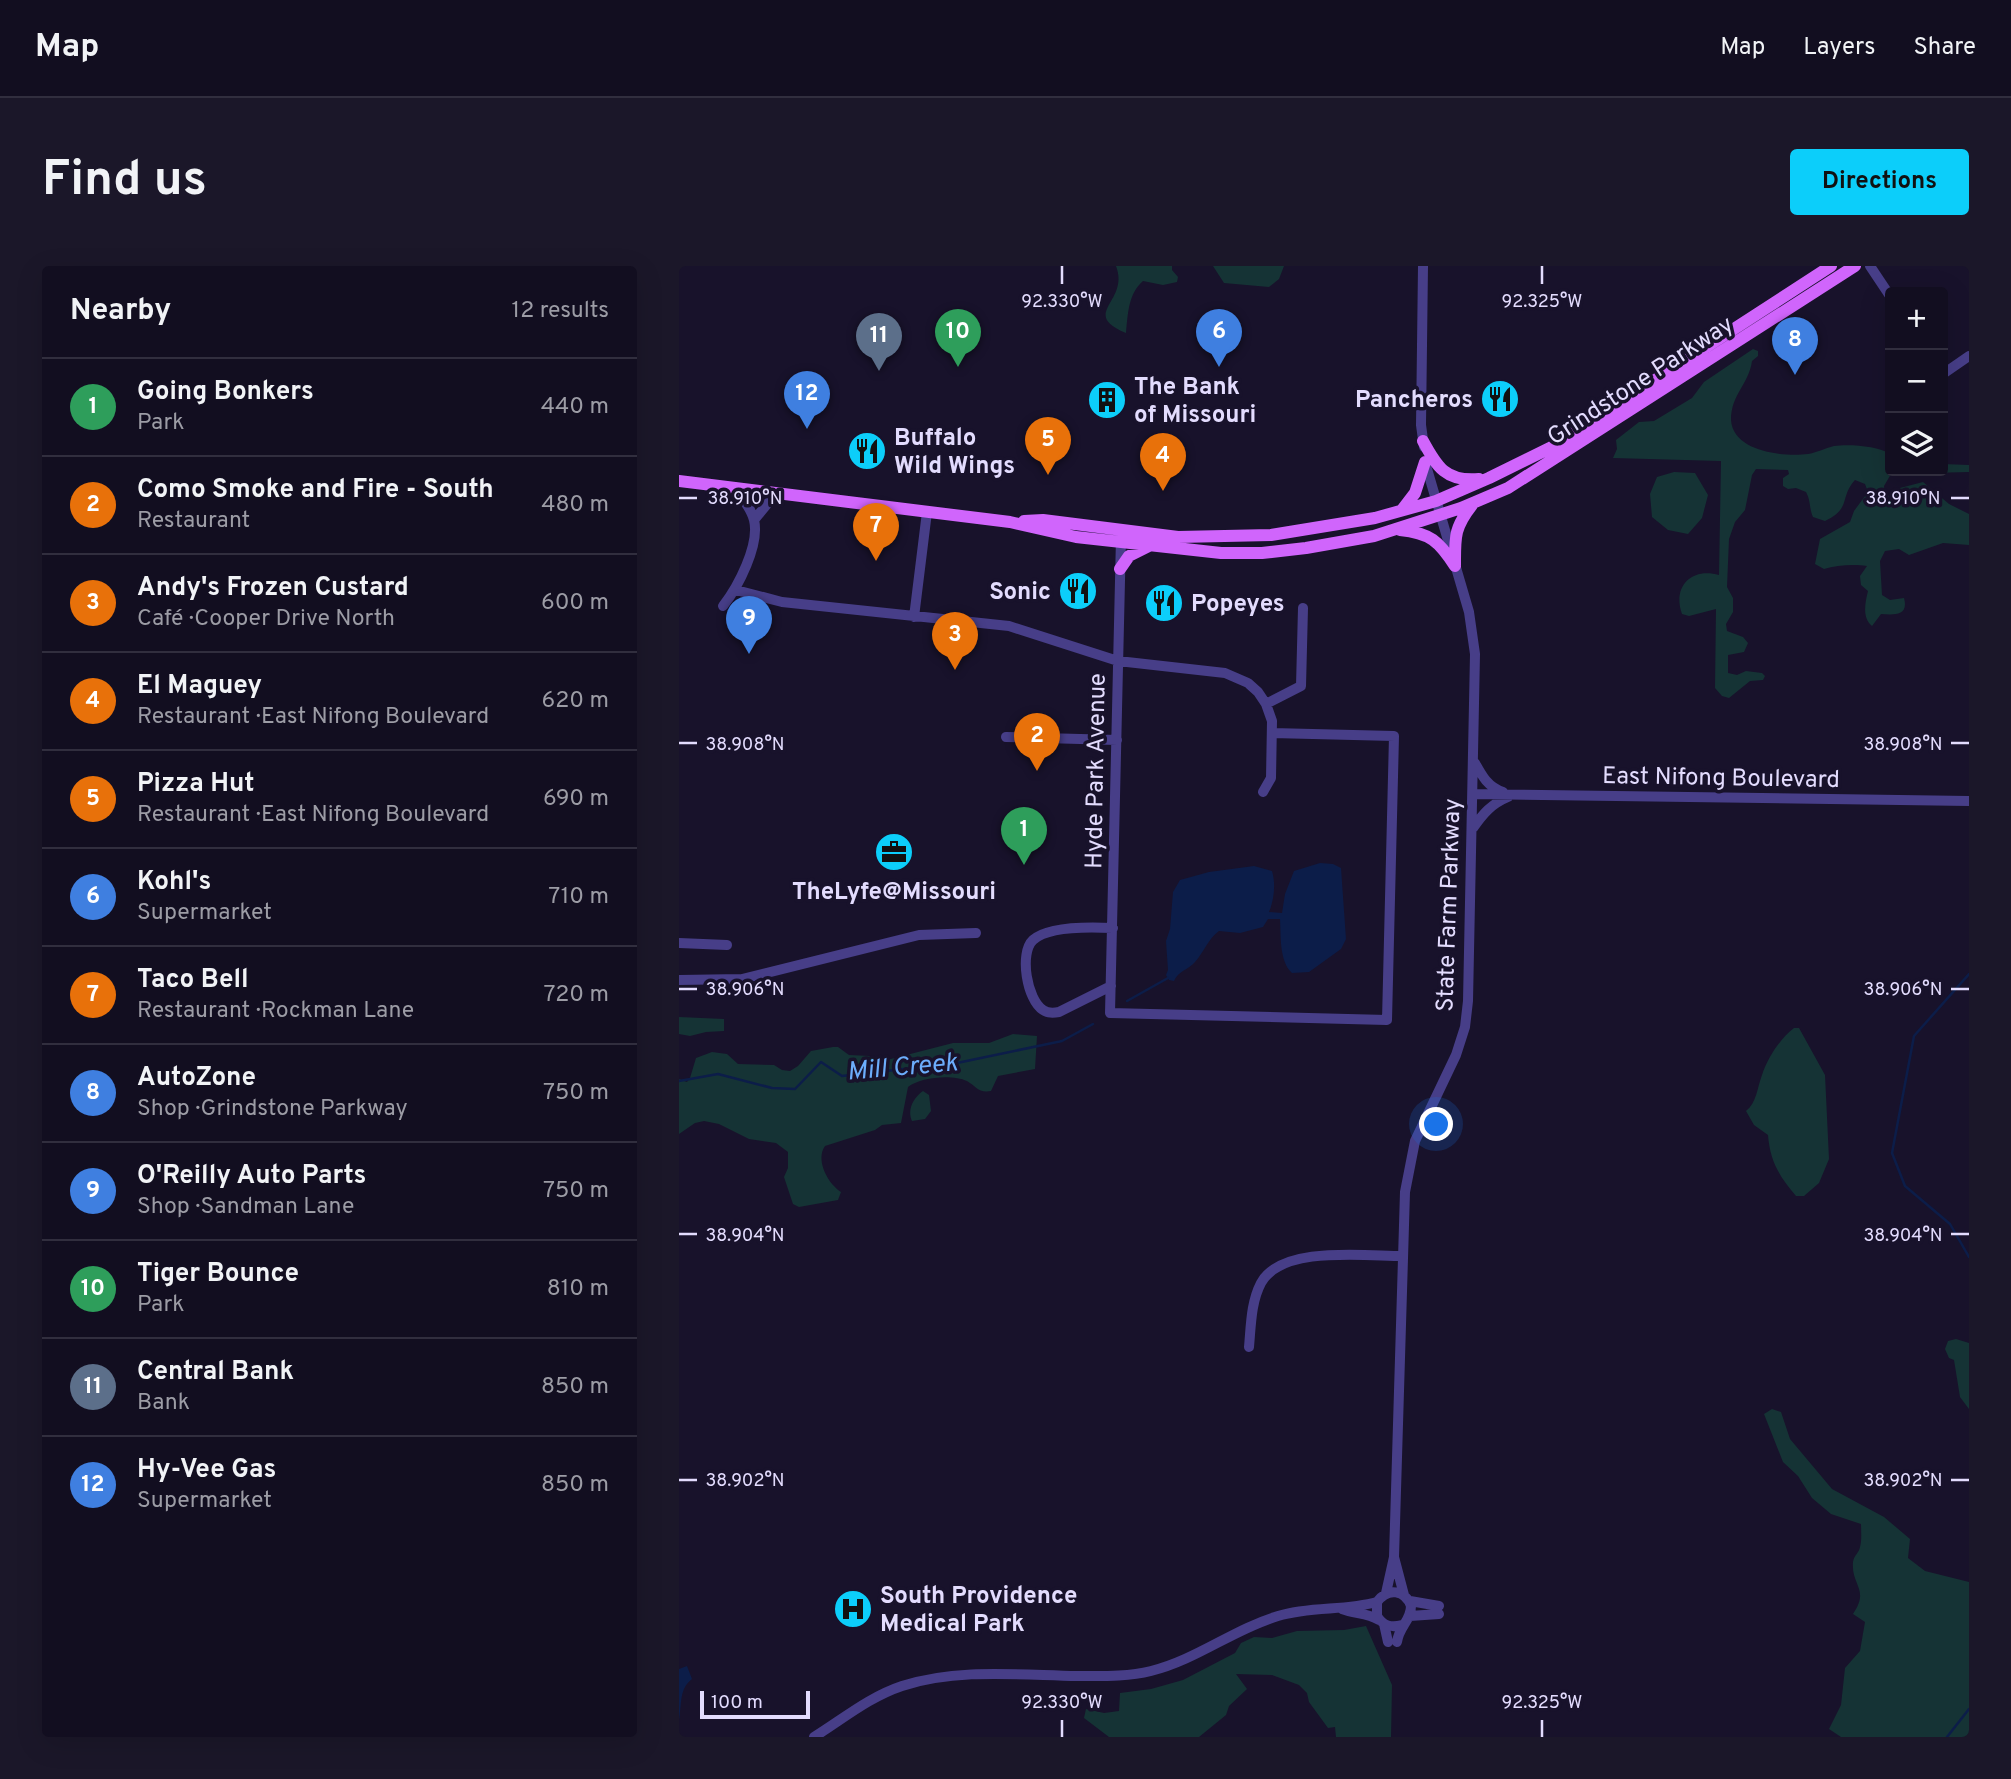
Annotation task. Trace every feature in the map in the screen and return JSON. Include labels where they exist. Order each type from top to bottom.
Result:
[{"type":"main road","name":"Grindstone Parkway","points":[[1436,501],[1550,448],[1831,266]]},
{"type":"main road","name":"Grindstone Parkway","points":[[1440,515],[1508,488],[1555,460],[1855,266]]},
{"type":"main road","points":[[1423,441],[1437,467],[1447,474],[1458,479],[1489,478]]},
{"type":"main road","points":[[1402,510],[1415,492],[1425,462]]},
{"type":"main road","points":[[679,481],[1010,522],[1076,537],[1271,535],[1375,518],[1436,501]]},
{"type":"main road","points":[[1455,566],[1457,525],[1472,504]]},
{"type":"main road","points":[[1121,536],[1152,545],[1220,553],[1262,553],[1344,543],[1440,515]]},
{"type":"main road","points":[[1396,530],[1424,534],[1433,539],[1444,549],[1455,566]]},
{"type":"main road","points":[[1121,569],[1133,553],[1152,545]]},
{"type":"street","name":"State Farm Parkway","points":[[1386,1593],[1394,1557],[1405,1192],[1415,1141],[1456,1055],[1465,1027],[1468,1001],[1475,654],[1469,612],[1425,462],[1421,425],[1423,266]]},
{"type":"street","points":[[1870,266],[1885,288]]},
{"type":"street","points":[[1948,371],[1969,356]]},
{"type":"street","points":[[723,606],[736,590],[752,549],[754,520],[734,487]]},
{"type":"street","points":[[754,520],[768,503],[781,494]]},
{"type":"street","points":[[914,617],[927,512]]},
{"type":"street","name":"Hyde Park Avenue","points":[[1121,536],[1110,1013],[1387,1020],[1394,736],[1272,733]]},
{"type":"street","points":[[736,590],[767,600],[1009,626],[1118,661],[1225,673],[1248,683],[1266,704],[1272,721],[1271,778],[1263,792]]},
{"type":"street","points":[[1266,704],[1301,686],[1303,608]]},
{"type":"street","points":[[1006,737],[1117,740]]},
{"type":"street","points":[[1474,761],[1484,779],[1494,789],[1513,795]]},
{"type":"street","name":"East Nifong Boulevard","points":[[1473,794],[1969,802]]},
{"type":"street","points":[[1472,828],[1488,808],[1513,795]]},
{"type":"street","points":[[1111,986],[1059,1012],[1051,1013],[1042,1010],[1034,1000],[1025,965],[1026,948],[1035,938],[1076,926],[1113,928]]},
{"type":"street","points":[[679,979],[742,979],[919,935],[975,933]]},
{"type":"street","points":[[679,943],[727,945]]},
{"type":"street","points":[[1249,1347],[1251,1312],[1262,1280],[1279,1266],[1300,1257],[1402,1256]]},
{"type":"street","name":"State Farm Parkway","points":[[1394,1557],[1407,1598]]},
{"type":"street","points":[[814,1737],[864,1703],[917,1682],[961,1676],[1100,1676],[1151,1671],[1181,1661],[1253,1624],[1277,1616],[1300,1609],[1342,1609],[1377,1602],[1386,1593],[1398,1592],[1439,1610],[1410,1616],[1392,1642],[1376,1611],[1377,1602]]},
{"type":"street","points":[[1407,1598],[1410,1616]]},
{"type":"street","points":[[1342,1609],[1353,1614],[1369,1614],[1390,1627],[1402,1625]]},
{"type":"green space","points":[[1116,266],[1172,266],[1178,277],[1177,282],[1163,285],[1143,281],[1138,286],[1130,305],[1126,333],[1113,326],[1106,313],[1117,289],[1119,278]]},
{"type":"green space","points":[[1213,266],[1284,266],[1279,279],[1269,287],[1224,283]]},
{"type":"green space","points":[[1753,349],[1758,351],[1734,403],[1731,420],[1734,431],[1750,446],[1786,454],[1808,454],[1841,445],[1885,451],[1885,476],[1890,476],[1884,486],[1885,494],[1890,495],[1900,488],[1923,482],[1949,504],[1969,514],[1969,545],[1943,543],[1909,555],[1899,549],[1885,551],[1880,561],[1882,595],[1890,600],[1904,598],[1905,604],[1899,613],[1881,614],[1872,626],[1866,615],[1868,591],[1861,585],[1860,576],[1867,566],[1845,565],[1824,569],[1815,564],[1820,539],[1850,522],[1854,511],[1868,492],[1865,484],[1855,480],[1839,512],[1825,521],[1813,517],[1806,492],[1783,486],[1783,478],[1789,474],[1788,470],[1756,469],[1752,475],[1745,510],[1735,522],[1729,539],[1727,587],[1733,598],[1733,612],[1726,624],[1727,631],[1743,637],[1748,643],[1744,652],[1728,655],[1728,673],[1737,675],[1746,671],[1762,673],[1765,676],[1763,680],[1750,681],[1729,698],[1722,696],[1715,688],[1716,609],[1689,616],[1682,614],[1680,604],[1682,587],[1693,576],[1709,573],[1719,575],[1721,461],[1613,458],[1617,449],[1616,440],[1639,422],[1654,421],[1692,398],[1704,382]]},
{"type":"green space","points":[[1948,464],[1969,465],[1969,472],[1948,473]]},
{"type":"green space","points":[[1674,472],[1695,473],[1708,495],[1702,518],[1688,534],[1668,530],[1652,517],[1650,494],[1657,477]]},
{"type":"green space","points":[[679,1017],[724,1019],[724,1031],[690,1036],[679,1034]]},
{"type":"green space","points":[[1794,1028],[1799,1028],[1825,1075],[1829,1159],[1819,1183],[1804,1196],[1796,1196],[1785,1182],[1773,1160],[1768,1135],[1754,1125],[1746,1111],[1755,1099],[1771,1055]]},
{"type":"green space","points":[[1013,1034],[1037,1036],[1035,1069],[998,1076],[991,1091],[980,1090],[961,1079],[936,1078],[920,1081],[908,1087],[901,1123],[882,1125],[875,1130],[825,1146],[822,1165],[828,1178],[841,1192],[838,1200],[799,1207],[793,1204],[784,1177],[788,1168],[788,1152],[776,1143],[749,1139],[719,1124],[704,1121],[695,1123],[679,1134],[679,1079],[687,1082],[696,1058],[712,1052],[727,1054],[738,1064],[774,1065],[790,1071],[811,1051],[833,1047],[838,1047],[849,1055],[870,1056],[883,1061],[953,1043],[989,1043]]},
{"type":"green space","points":[[923,1091],[929,1095],[931,1111],[925,1119],[912,1121],[912,1104]]},
{"type":"green space","points":[[1956,1339],[1969,1343],[1969,1409],[1960,1397],[1954,1360],[1949,1358],[1945,1349],[1948,1341]]},
{"type":"green space","points":[[1772,1409],[1781,1412],[1790,1439],[1832,1489],[1884,1517],[1910,1539],[1908,1558],[1925,1571],[1969,1582],[1969,1737],[1841,1737],[1829,1729],[1841,1705],[1845,1668],[1860,1651],[1865,1622],[1853,1614],[1860,1599],[1853,1562],[1861,1544],[1861,1524],[1831,1514],[1812,1498],[1798,1476],[1783,1462],[1764,1414]]},
{"type":"green space","points":[[1366,1626],[1392,1685],[1391,1737],[1336,1737],[1335,1727],[1328,1728],[1309,1702],[1307,1693],[1299,1685],[1272,1675],[1236,1674],[1247,1689],[1229,1706],[1226,1715],[1199,1737],[1109,1737],[1084,1718],[1086,1709],[1104,1713],[1119,1711],[1120,1693],[1151,1689],[1183,1680],[1235,1653],[1241,1643],[1254,1637],[1272,1638],[1297,1631],[1344,1630]]},
{"type":"water","points":[[1320,863],[1341,868],[1346,939],[1341,949],[1309,972],[1292,973],[1283,955],[1280,919],[1268,919],[1263,927],[1240,933],[1219,931],[1192,965],[1174,981],[1169,980],[1166,975],[1166,941],[1170,929],[1173,892],[1180,880],[1209,872],[1254,866],[1272,871],[1274,892],[1269,912],[1282,913],[1285,894],[1294,871]]},
{"type":"water","points":[[687,1666],[692,1679],[683,1692],[679,1720],[679,1669]]},
{"type":"waterway","points":[[1969,974],[1914,1036],[1892,1153],[1905,1186],[1950,1224],[1969,1257]]},
{"type":"waterway","name":"Mill Creek","points":[[1127,1001],[1168,978]]},
{"type":"waterway","name":"Mill Creek","points":[[679,1081],[718,1074],[772,1088],[795,1089],[821,1062],[842,1076],[957,1063],[1062,1041],[1093,1024]]},
{"type":"waterway","points":[[1947,1737],[1969,1709]]},
{"type":"place","name":"Tiger Bounce","points":[[958,367]]},
{"type":"place","name":"Kohl's","points":[[1219,367]]},
{"type":"place","name":"Central Bank","points":[[879,371]]},
{"type":"place","name":"AutoZone","points":[[1795,375]]},
{"type":"place","name":"Pancheros","points":[[1500,399]]},
{"type":"place","name":"The Bank of Missouri","points":[[1107,400]]},
{"type":"place","name":"Hy-Vee Gas","points":[[807,429]]},
{"type":"place","name":"Buffalo Wild Wings","points":[[867,451]]},
{"type":"place","name":"Pizza Hut","points":[[1048,475]]},
{"type":"place","name":"El Maguey","points":[[1163,491]]},
{"type":"place","name":"Taco Bell","points":[[876,561]]},
{"type":"place","name":"Sonic","points":[[1078,591]]},
{"type":"place","name":"Popeyes","points":[[1164,603]]},
{"type":"place","name":"O'Reilly Auto Parts","points":[[749,654]]},
{"type":"place","name":"Andy's Frozen Custard","points":[[955,670]]},
{"type":"place","name":"Como Smoke and Fire - South","points":[[1037,771]]},
{"type":"place","name":"TheLyfe@Missouri","points":[[894,852]]},
{"type":"place","name":"Going Bonkers","points":[[1024,865]]},
{"type":"place","name":"South Providence Medical Park","points":[[853,1609]]}]
